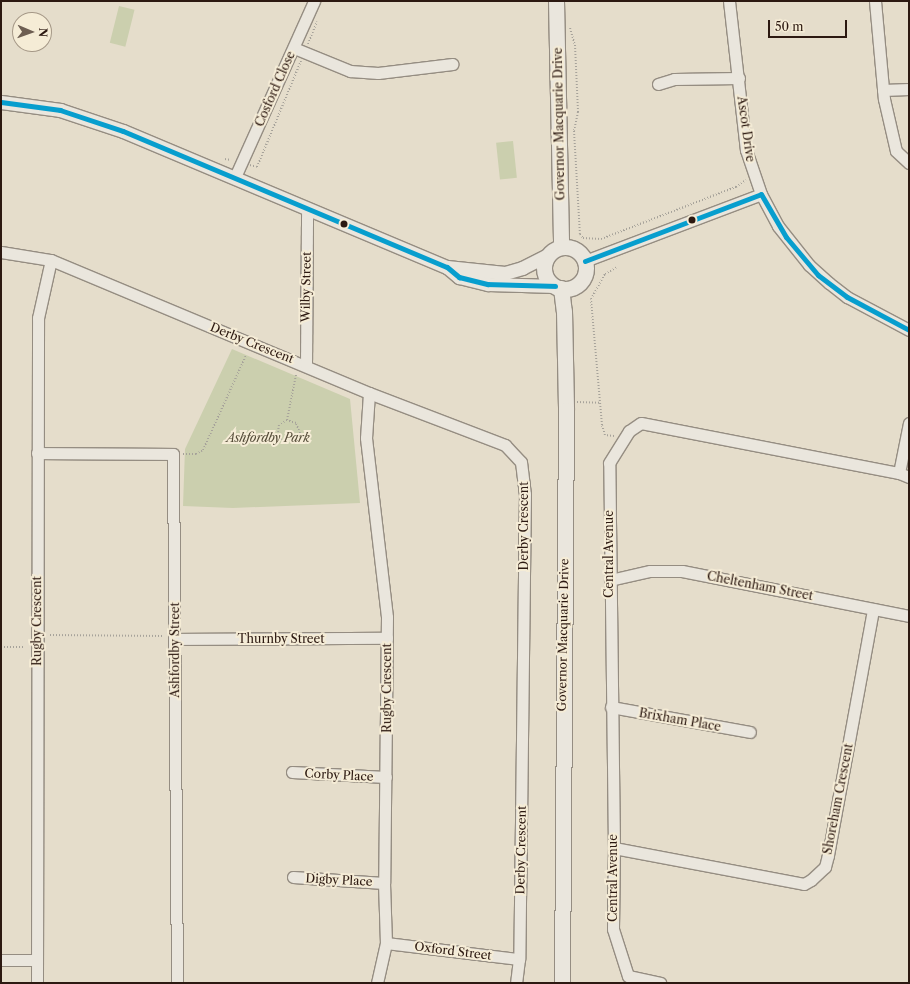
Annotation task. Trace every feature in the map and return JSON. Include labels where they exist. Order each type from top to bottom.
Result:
[{"type":"main road","name":"Governor Macquarie Drive","points":[[556,1],[556,250]]},
{"type":"main road","points":[[556,250],[578,251],[585,261],[585,273],[579,284],[558,287],[545,271],[546,259],[556,250]]},
{"type":"main road","name":"Governor Macquarie Drive","points":[[558,287],[564,311],[566,410],[562,983]]},
{"type":"street","name":"Cosford Close","points":[[235,177],[314,1]]},
{"type":"street","name":"Ascot Drive","points":[[729,1],[739,78],[746,150],[761,194],[786,237],[818,275],[847,297],[909,330]]},
{"type":"street","points":[[876,1],[883,90],[896,151],[909,162]]},
{"type":"street","points":[[294,48],[350,71],[378,73],[452,64]]},
{"type":"street","points":[[658,84],[674,78],[739,78]]},
{"type":"street","points":[[883,90],[909,89]]},
{"type":"street","points":[[1,102],[60,110],[92,119],[235,177],[447,267],[505,273],[522,268],[556,250]]},
{"type":"street","points":[[585,261],[761,194]]},
{"type":"street","name":"Wilby Street","points":[[306,365],[307,208]]},
{"type":"street","name":"Derby Crescent","points":[[1,252],[51,260],[306,365],[369,393],[505,445],[521,462],[525,494],[519,959],[516,983]]},
{"type":"street","name":"Rugby Crescent","points":[[37,983],[38,318],[51,260]]},
{"type":"street","points":[[447,267],[459,277],[488,284],[558,287]]},
{"type":"street","name":"Rugby Crescent","points":[[369,393],[366,438],[387,617],[384,883],[386,943],[377,983]]},
{"type":"street","name":"Central Avenue","points":[[660,983],[626,980],[613,929],[614,848],[609,464],[629,431],[641,423],[904,475],[909,423]]},
{"type":"street","points":[[37,452],[173,454]]},
{"type":"street","name":"Ashfordby Street","points":[[173,454],[177,983]]},
{"type":"street","name":"Cheltenham Street","points":[[610,580],[650,571],[682,571],[909,616]]},
{"type":"street","name":"Shoreham Crescent","points":[[614,848],[804,884],[811,880],[824,867],[828,854],[873,609]]},
{"type":"street","name":"Thurnby Street","points":[[174,639],[387,638]]},
{"type":"street","name":"Brixham Place","points":[[611,707],[750,732]]},
{"type":"street","name":"Corby Place","points":[[292,772],[386,777]]},
{"type":"street","name":"Digby Place","points":[[293,877],[384,883]]},
{"type":"street","name":"Oxford Street","points":[[386,943],[519,959]]},
{"type":"street","points":[[1,960],[37,960]]},
{"type":"path","points":[[568,22],[575,45],[578,112],[574,131],[580,234],[584,238],[593,240],[601,239],[742,184]]},
{"type":"path","points":[[257,167],[300,64]]},
{"type":"path","points":[[617,267],[606,274],[591,299],[602,425],[605,435],[617,437]]},
{"type":"path","points":[[173,454],[196,454],[203,450],[246,355]]},
{"type":"path","points":[[287,420],[296,422],[299,428],[297,438],[289,440],[281,439],[278,431],[280,425],[287,420],[296,375]]},
{"type":"path","points":[[577,402],[600,403]]},
{"type":"path","points":[[50,635],[164,636],[174,639]]},
{"type":"path","points":[[1,647],[24,647]]},
{"type":"green space","points":[[119,6],[135,10],[125,47],[110,43]]},
{"type":"green space","points":[[513,141],[517,178],[500,180],[496,143]]},
{"type":"green space","name":"Ashfordby Park","points":[[232,349],[350,399],[360,503],[233,508],[183,506],[185,449]]},
{"type":"transit line","points":[[1,102],[60,110],[123,131],[447,267],[459,277],[488,284],[555,286]]},
{"type":"transit line","points":[[585,261],[761,194],[786,237],[818,275],[847,297],[909,330]]}]
